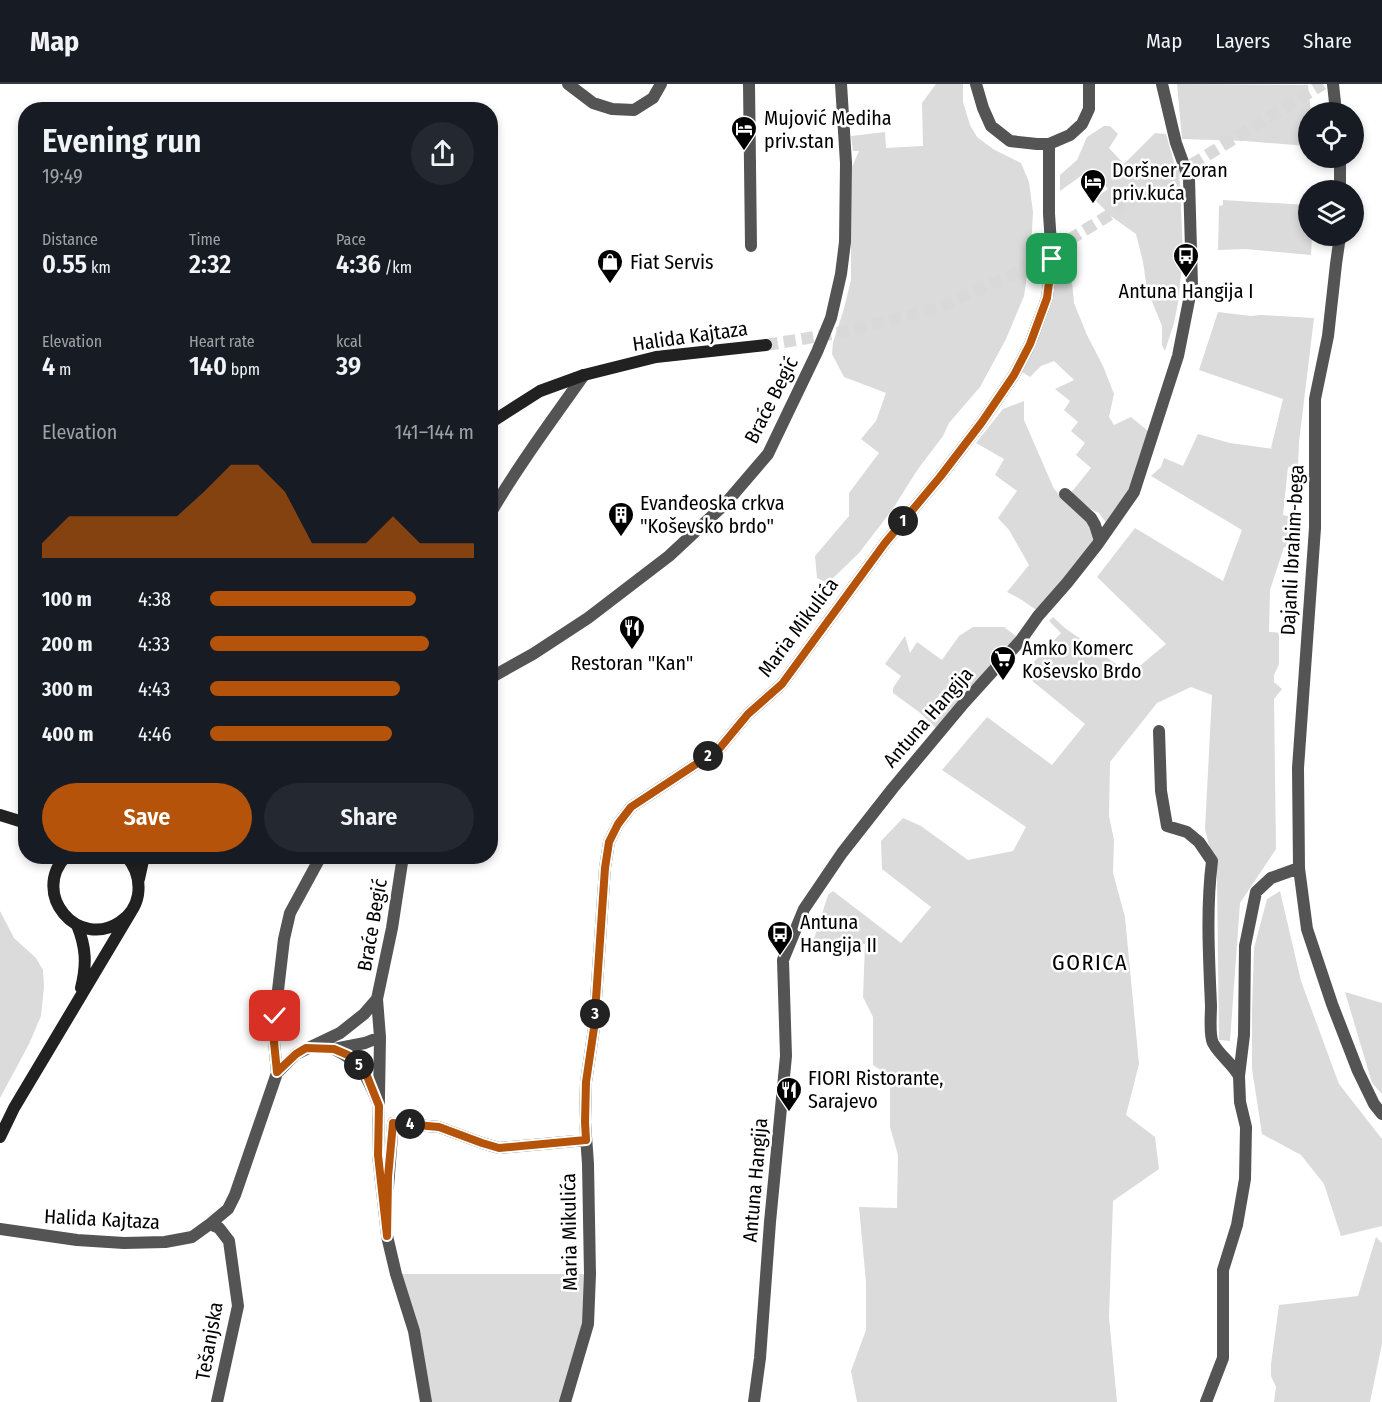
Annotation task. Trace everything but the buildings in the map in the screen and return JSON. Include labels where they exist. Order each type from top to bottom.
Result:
[{"type":"main road","name":"Halida Kajtaza","points":[[498,418],[540,391],[584,375],[656,357],[766,345]]},
{"type":"main road","points":[[0,815],[18,821]]},
{"type":"main road","points":[[54,864],[57,870]]},
{"type":"main road","points":[[61,864],[53,882],[54,895],[58,907],[77,925],[102,929],[118,923],[131,912]]},
{"type":"main road","points":[[131,864],[138,883]]},
{"type":"main road","points":[[0,1137],[14,1108],[131,912],[137,900],[142,864]]},
{"type":"main road","points":[[77,925],[84,941],[85,958],[84,976],[78,1001]]},
{"type":"street","points":[[568,84],[593,103],[612,109],[634,110],[652,98],[661,84]]},
{"type":"street","points":[[749,84],[751,246]]},
{"type":"street","name":"Braće Begić","points":[[498,674],[588,618],[669,556],[726,503],[768,454],[831,318],[842,274],[846,163],[841,84]]},
{"type":"street","points":[[976,84],[983,108],[992,126],[1011,141],[1037,144],[1049,144],[1070,135],[1082,124],[1089,109],[1089,84]]},
{"type":"street","name":"Antuna Hangija","points":[[754,1402],[760,1358],[786,1056],[783,960],[804,909],[842,853],[892,788],[1021,640],[1100,541],[1134,492],[1179,356],[1192,285],[1189,180],[1176,143],[1162,84]]},
{"type":"street","points":[[1333,84],[1335,102]]},
{"type":"street","name":"Maria Mikulića","points":[[565,1402],[588,1324],[590,1274],[585,1122],[586,1082],[594,1028],[605,868],[609,842],[618,824],[631,807],[719,749],[748,714],[782,684],[885,543],[982,422],[1014,375],[1030,344],[1047,298],[1052,259],[1049,214],[1049,144]]},
{"type":"street","name":"Dajanli Ibrahim-bega","points":[[1339,246],[1328,336],[1315,399],[1315,528],[1298,768],[1299,868],[1310,940],[1358,1071],[1374,1104],[1382,1114]]},
{"type":"street","points":[[498,501],[584,375]]},
{"type":"street","points":[[1065,494],[1091,518],[1100,541]]},
{"type":"street","points":[[1159,730],[1161,790],[1167,826],[1187,832],[1199,842],[1212,861],[1209,944],[1212,1041],[1239,1076]]},
{"type":"street","name":"Halida Kajtaza","points":[[0,1229],[77,1240],[124,1243],[165,1242],[192,1236],[228,1209],[235,1195],[277,1072],[274,1042],[275,1016],[284,939],[290,913],[317,864]]},
{"type":"street","name":"Braće Begić","points":[[377,999],[392,928],[402,864]]},
{"type":"street","points":[[1206,1402],[1223,1358],[1223,1270],[1237,1225],[1245,1179],[1246,1127],[1240,1102],[1239,1076],[1244,1035],[1245,946],[1256,892],[1270,879],[1299,868]]},
{"type":"street","points":[[377,999],[380,1037],[378,1155],[387,1236],[414,1331],[426,1402]]},
{"type":"street","name":"Halida Kajtaza","points":[[277,1072],[296,1054],[340,1033],[364,1014],[377,999]]},
{"type":"street","points":[[306,1048],[334,1049],[365,1043],[380,1037]]},
{"type":"street","points":[[334,1049],[348,1055],[357,1063],[367,1076],[379,1106]]},
{"type":"street","points":[[387,1236],[388,1177],[393,1123],[439,1127],[499,1148],[586,1140]]},
{"type":"street","name":"Tešanjska","points":[[210,1224],[219,1228],[229,1241],[238,1306],[217,1402]]},
{"type":"shaded area","points":[[936,84],[963,84],[963,102],[970,125],[977,137],[993,149],[1021,163],[1029,182],[1033,212],[1031,248],[1024,296],[1006,339],[980,387],[949,423],[943,436],[918,469],[892,510],[859,553],[828,583],[817,578],[815,556],[849,516],[849,493],[879,453],[861,439],[876,421],[886,393],[844,377],[832,354],[833,342],[851,280],[851,169],[859,151],[853,151],[851,136],[885,132],[886,148],[923,146],[922,103]]},
{"type":"shaded area","points":[[1177,84],[1308,85],[1310,102],[1298,102],[1298,145],[1182,139]]},
{"type":"shaded area","points":[[1104,126],[1110,126],[1118,134],[1109,148],[1124,164],[1155,133],[1166,134],[1180,183],[1183,256],[1178,303],[1165,351],[1162,345],[1162,326],[1147,289],[1136,234],[1112,217],[1094,199],[1108,189],[1092,168],[1060,191],[1060,175],[1077,160],[1087,137]]},
{"type":"shaded area","points":[[1223,200],[1298,204],[1298,246],[1311,246],[1311,255],[1246,249],[1218,250],[1219,206],[1223,205]]},
{"type":"shaded area","points":[[1072,282],[1074,303],[1114,394],[1109,417],[1114,425],[1131,417],[1153,435],[1134,492],[1109,527],[1099,513],[1083,505],[1070,494],[1091,468],[1076,455],[1085,443],[1071,431],[1078,422],[1064,410],[1070,401],[1055,389],[1074,380],[1054,361],[1041,366],[1030,377],[1017,369],[1047,298],[1056,284]]},
{"type":"shaded area","points":[[1218,312],[1251,316],[1314,318],[1298,467],[1288,467],[1283,515],[1293,517],[1286,547],[1284,547],[1270,590],[1269,632],[1285,633],[1279,635],[1279,664],[1274,675],[1274,682],[1282,689],[1274,699],[1276,849],[1240,903],[1230,1041],[1219,1040],[1217,878],[1205,829],[1212,695],[1191,687],[1157,703],[1110,762],[1109,816],[1114,840],[1113,873],[1125,917],[1139,1064],[1126,1115],[1155,1137],[1159,1169],[1113,1201],[1109,1317],[1117,1402],[857,1402],[851,1371],[866,1330],[866,1282],[859,1207],[897,1208],[898,1155],[890,1127],[890,1076],[873,1065],[873,1017],[863,997],[865,944],[813,942],[828,895],[833,891],[901,943],[931,907],[882,869],[881,841],[903,818],[921,826],[968,860],[1013,851],[1026,827],[942,770],[987,717],[1052,765],[1085,724],[1025,675],[1061,633],[1049,621],[1053,617],[1130,674],[1166,644],[1097,577],[1135,528],[1223,581],[1242,530],[1151,476],[1161,467],[1164,458],[1183,466],[1198,434],[1230,443],[1273,449],[1271,448],[1283,399],[1199,370]]},
{"type":"shaded area","points":[[1024,401],[1024,420],[1054,489],[1080,515],[1092,523],[1097,545],[1039,612],[1007,592],[1029,565],[1009,530],[998,518],[1017,491],[995,475],[1004,459],[976,443],[1003,409]]},
{"type":"shaded area","points":[[973,627],[1004,627],[1020,639],[939,731],[919,712],[893,693],[893,688],[901,676],[885,664],[905,636],[910,653],[917,642],[942,660],[959,636]]},
{"type":"shaded area","points":[[1280,891],[1301,981],[1339,1084],[1382,1139],[1382,1226],[1341,1236],[1324,1184],[1301,1155],[1262,1134],[1252,1069],[1254,948],[1267,899]]},
{"type":"shaded area","points":[[0,911],[14,938],[36,958],[43,970],[44,987],[41,1016],[0,1098]]},
{"type":"shaded area","points":[[1345,992],[1382,1003],[1382,1094],[1372,1083]]},
{"type":"shaded area","points":[[1376,1237],[1382,1243],[1382,1344],[1370,1402],[1274,1402],[1276,1387],[1271,1376],[1271,1364],[1279,1305],[1358,1296]]},
{"type":"shaded area","points":[[396,1274],[590,1274],[588,1324],[565,1402],[422,1402],[414,1331]]},
{"type":"tunnel","points":[[766,345],[844,332],[937,308],[1010,276],[1323,84]]},
{"type":"place","name":"Mujović Mediha priv.stan","points":[[744,152]]},
{"type":"place","name":"Doršner Zoran priv.kuća","points":[[1093,205]]},
{"type":"place","name":"Antuna Hangija I","points":[[1186,279]]},
{"type":"place","name":"Fiat Servis","points":[[610,285]]},
{"type":"place","name":"Evanđeoska crkva \"Koševsko brdo\"","points":[[621,538]]},
{"type":"place","name":"Restoran \"Kan\"","points":[[632,651]]},
{"type":"place","name":"Amko Komerc Koševsko Brdo","points":[[1003,682]]},
{"type":"place","name":"Antuna Hangija II","points":[[780,957]]},
{"type":"place","name":"FIORI Ristorante, Sarajevo","points":[[789,1113]]},
{"type":"district","name":"GORICA","points":[[1090,962]]},
{"type":"route","points":[[275,1016],[274,1042],[277,1072],[306,1048],[334,1049],[348,1055],[367,1076],[379,1106],[378,1155],[387,1236],[388,1177],[393,1123],[439,1127],[499,1148],[586,1140],[586,1082],[594,1028],[605,868],[609,842],[618,824],[631,807],[719,749],[748,714],[782,684],[885,543],[982,422],[1014,375],[1030,344],[1047,298],[1052,259]]}]
